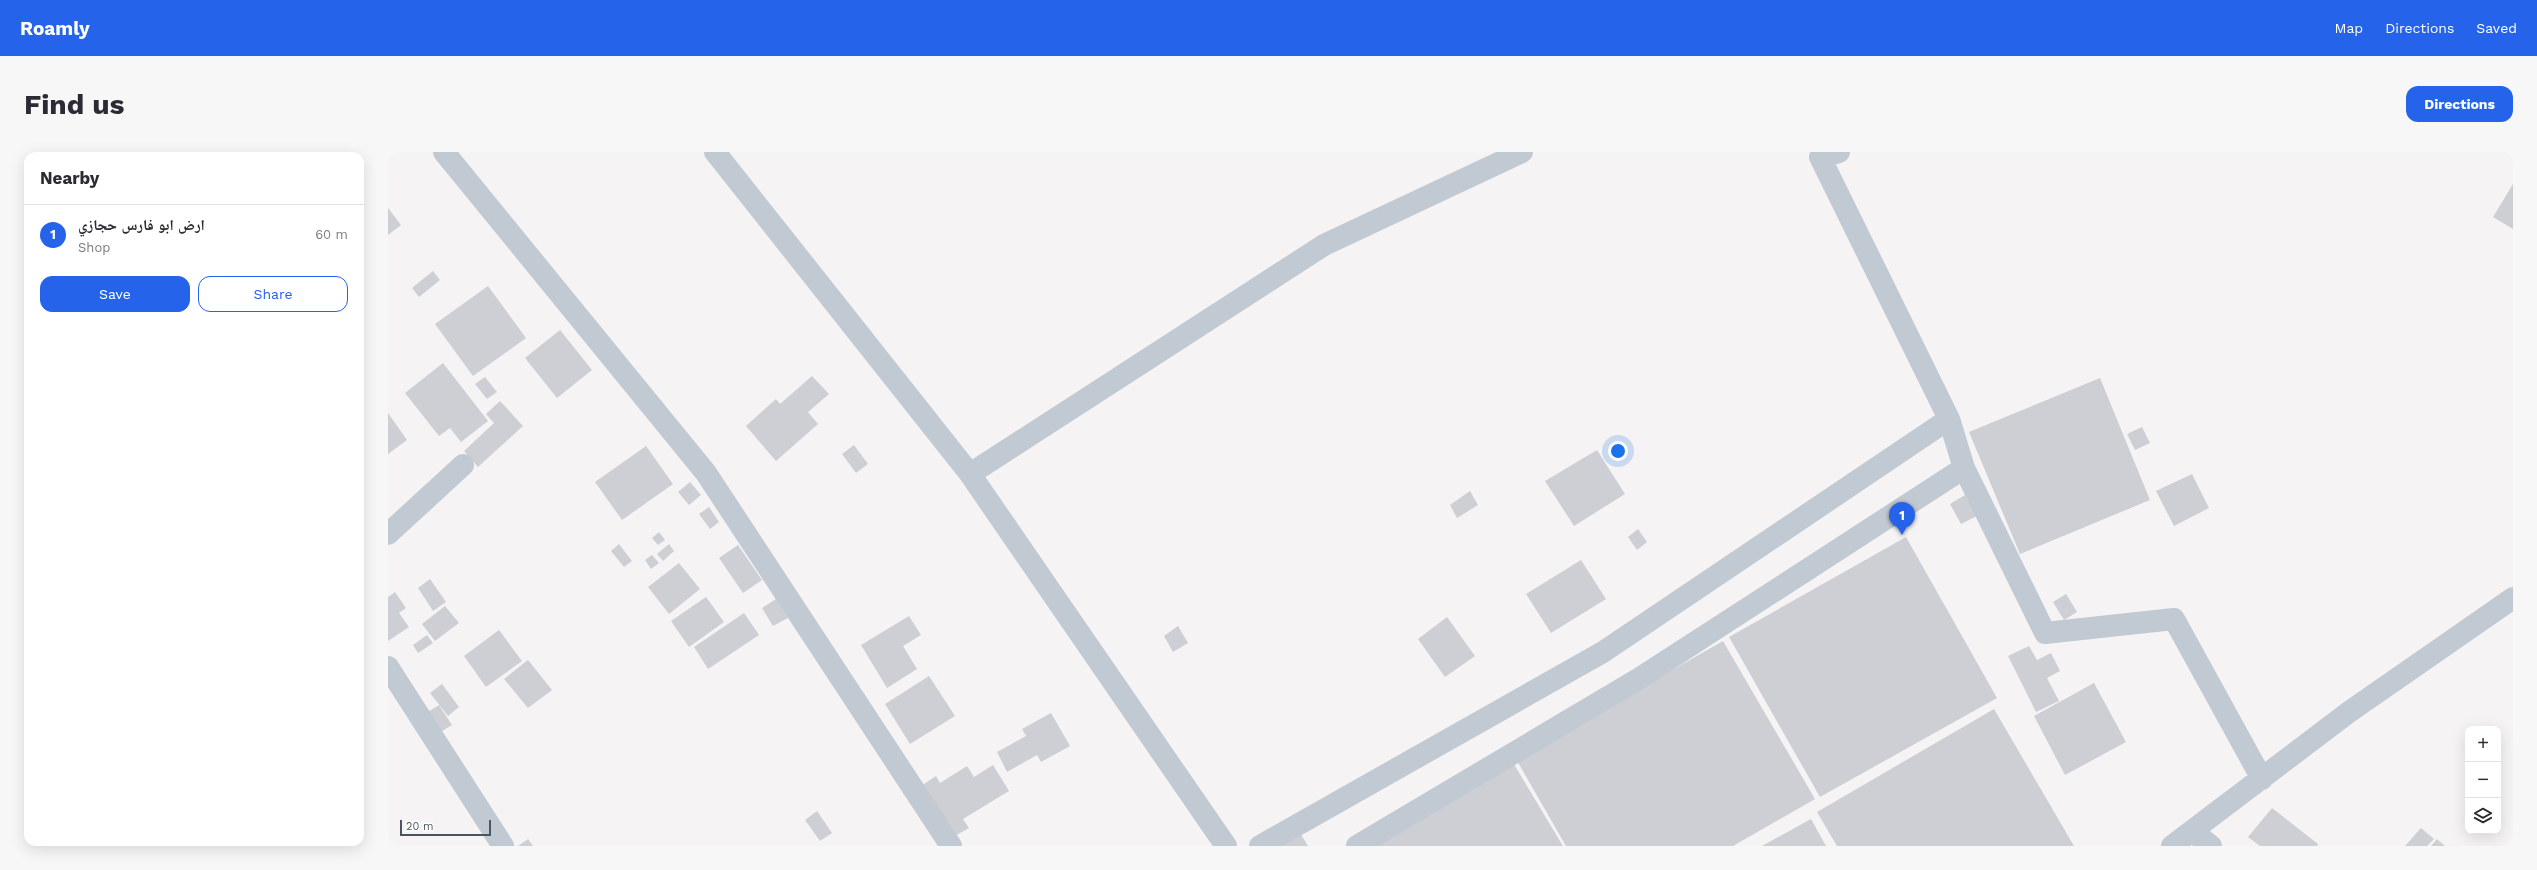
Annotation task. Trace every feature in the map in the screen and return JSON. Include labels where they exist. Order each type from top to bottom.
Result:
[{"type":"street","points":[[444,152],[706,473],[951,846]]},
{"type":"street","points":[[715,152],[970,474],[1226,846]]},
{"type":"street","points":[[970,474],[1324,245],[1522,152]]},
{"type":"street","points":[[1825,154],[1949,418],[1964,468],[2045,633],[2174,619],[2262,779]]},
{"type":"street","points":[[1260,846],[1603,652],[1949,418]]},
{"type":"street","points":[[388,534],[462,465]]},
{"type":"street","points":[[1358,846],[1640,678],[1964,468]]},
{"type":"street","points":[[2172,846],[2193,832],[2349,712],[2513,598]]},
{"type":"street","points":[[388,667],[503,846]]},
{"type":"street","points":[[2193,832],[2211,846]]},
{"type":"building","points":[[2513,184],[2513,229],[2493,217]]},
{"type":"building","points":[[388,208],[401,225],[388,235]]},
{"type":"building","points":[[433,271],[440,280],[419,297],[412,288]]},
{"type":"building","points":[[488,286],[526,338],[473,376],[435,324]]},
{"type":"building","points":[[560,330],[592,370],[557,398],[525,358]]},
{"type":"building","points":[[443,363],[488,421],[461,442],[450,428],[439,436],[405,393]]},
{"type":"building","points":[[812,376],[829,394],[808,412],[818,424],[776,461],[746,426],[776,399],[780,404]]},
{"type":"building","points":[[485,377],[497,392],[487,399],[475,384]]},
{"type":"building","points":[[2100,378],[2150,500],[2020,554],[1969,432]]},
{"type":"building","points":[[500,401],[523,426],[478,467],[464,451],[494,423],[486,414]]},
{"type":"building","points":[[388,413],[407,440],[388,454]]},
{"type":"building","points":[[2142,427],[2150,443],[2135,450],[2127,434]]},
{"type":"building","points":[[854,445],[868,464],[856,473],[842,454]]},
{"type":"building","points":[[646,446],[673,484],[622,520],[595,482]]},
{"type":"building","points":[[1597,450],[1625,494],[1574,526],[1545,481]]},
{"type":"building","points":[[2192,474],[2209,508],[2174,526],[2156,491]]},
{"type":"building","points":[[690,482],[701,495],[689,505],[678,492]]},
{"type":"building","points":[[1470,491],[1478,505],[1457,518],[1450,505]]},
{"type":"building","points":[[1965,495],[1977,516],[1961,524],[1950,504]]},
{"type":"building","points":[[709,507],[719,522],[710,529],[699,514]]},
{"type":"building","points":[[1638,529],[1647,542],[1637,550],[1628,537]]},
{"type":"building","points":[[659,532],[665,540],[658,545],[652,538]]},
{"type":"building","points":[[1906,537],[1997,698],[1820,797],[1729,637]]},
{"type":"building","points":[[619,544],[632,561],[624,567],[611,551]]},
{"type":"building","points":[[669,544],[674,551],[663,561],[657,554]]},
{"type":"building","points":[[738,545],[762,580],[743,593],[719,558]]},
{"type":"building","points":[[652,555],[659,563],[651,569],[645,560]]},
{"type":"building","points":[[1581,560],[1606,599],[1551,633],[1526,594]]},
{"type":"building","points":[[679,563],[700,589],[669,614],[648,587]]},
{"type":"building","points":[[430,579],[446,602],[433,611],[418,588]]},
{"type":"building","points":[[395,592],[406,608],[399,613],[409,627],[388,641],[388,597]]},
{"type":"building","points":[[2066,594],[2077,612],[2064,620],[2053,602]]},
{"type":"building","points":[[706,597],[724,622],[689,647],[671,621]]},
{"type":"building","points":[[776,599],[788,618],[773,626],[762,608]]},
{"type":"building","points":[[445,606],[459,623],[435,641],[422,624]]},
{"type":"building","points":[[744,613],[759,635],[708,669],[694,647]]},
{"type":"building","points":[[909,616],[921,635],[903,646],[917,669],[887,688],[861,645]]},
{"type":"building","points":[[1447,617],[1475,656],[1445,677],[1418,639]]},
{"type":"building","points":[[1178,626],[1188,643],[1173,652],[1164,636]]},
{"type":"building","points":[[499,630],[522,661],[486,687],[464,656]]},
{"type":"building","points":[[427,635],[433,643],[418,653],[413,645]]},
{"type":"building","points":[[1723,641],[1815,799],[1733,846],[1566,846],[1516,759]]},
{"type":"building","points":[[2029,646],[2037,660],[2051,653],[2060,671],[2047,678],[2059,701],[2036,712],[2008,656]]},
{"type":"building","points":[[528,660],[552,690],[528,708],[504,679]]},
{"type":"building","points":[[929,676],[955,716],[910,744],[885,704]]},
{"type":"building","points":[[2094,683],[2126,742],[2065,775],[2034,716]]},
{"type":"building","points":[[442,684],[459,707],[448,716],[430,693]]},
{"type":"building","points":[[439,705],[452,725],[439,733],[426,713]]},
{"type":"building","points":[[1994,709],[2074,846],[1837,846],[1817,812]]},
{"type":"building","points":[[1051,713],[1070,746],[1041,762],[1037,755],[1007,772],[997,752],[1026,736],[1022,729]]},
{"type":"building","points":[[1512,761],[1563,846],[1369,846]]},
{"type":"building","points":[[993,765],[1009,791],[963,819],[969,828],[953,837],[921,786],[936,776],[940,783],[967,766],[974,777]]},
{"type":"building","points":[[2272,808],[2318,844],[2317,846],[2260,846],[2248,837]]},
{"type":"building","points":[[817,811],[832,833],[820,841],[805,820]]},
{"type":"building","points":[[1811,819],[1826,846],[1762,846]]},
{"type":"building","points":[[2421,828],[2434,839],[2427,846],[2405,846]]},
{"type":"building","points":[[1300,833],[1308,846],[1280,846]]},
{"type":"building","points":[[528,839],[533,846],[518,846]]},
{"type":"building","points":[[2437,839],[2445,846],[2431,846]]},
{"type":"place","name":"ارض ابو فارس حجازي","points":[[1902,535]]}]
